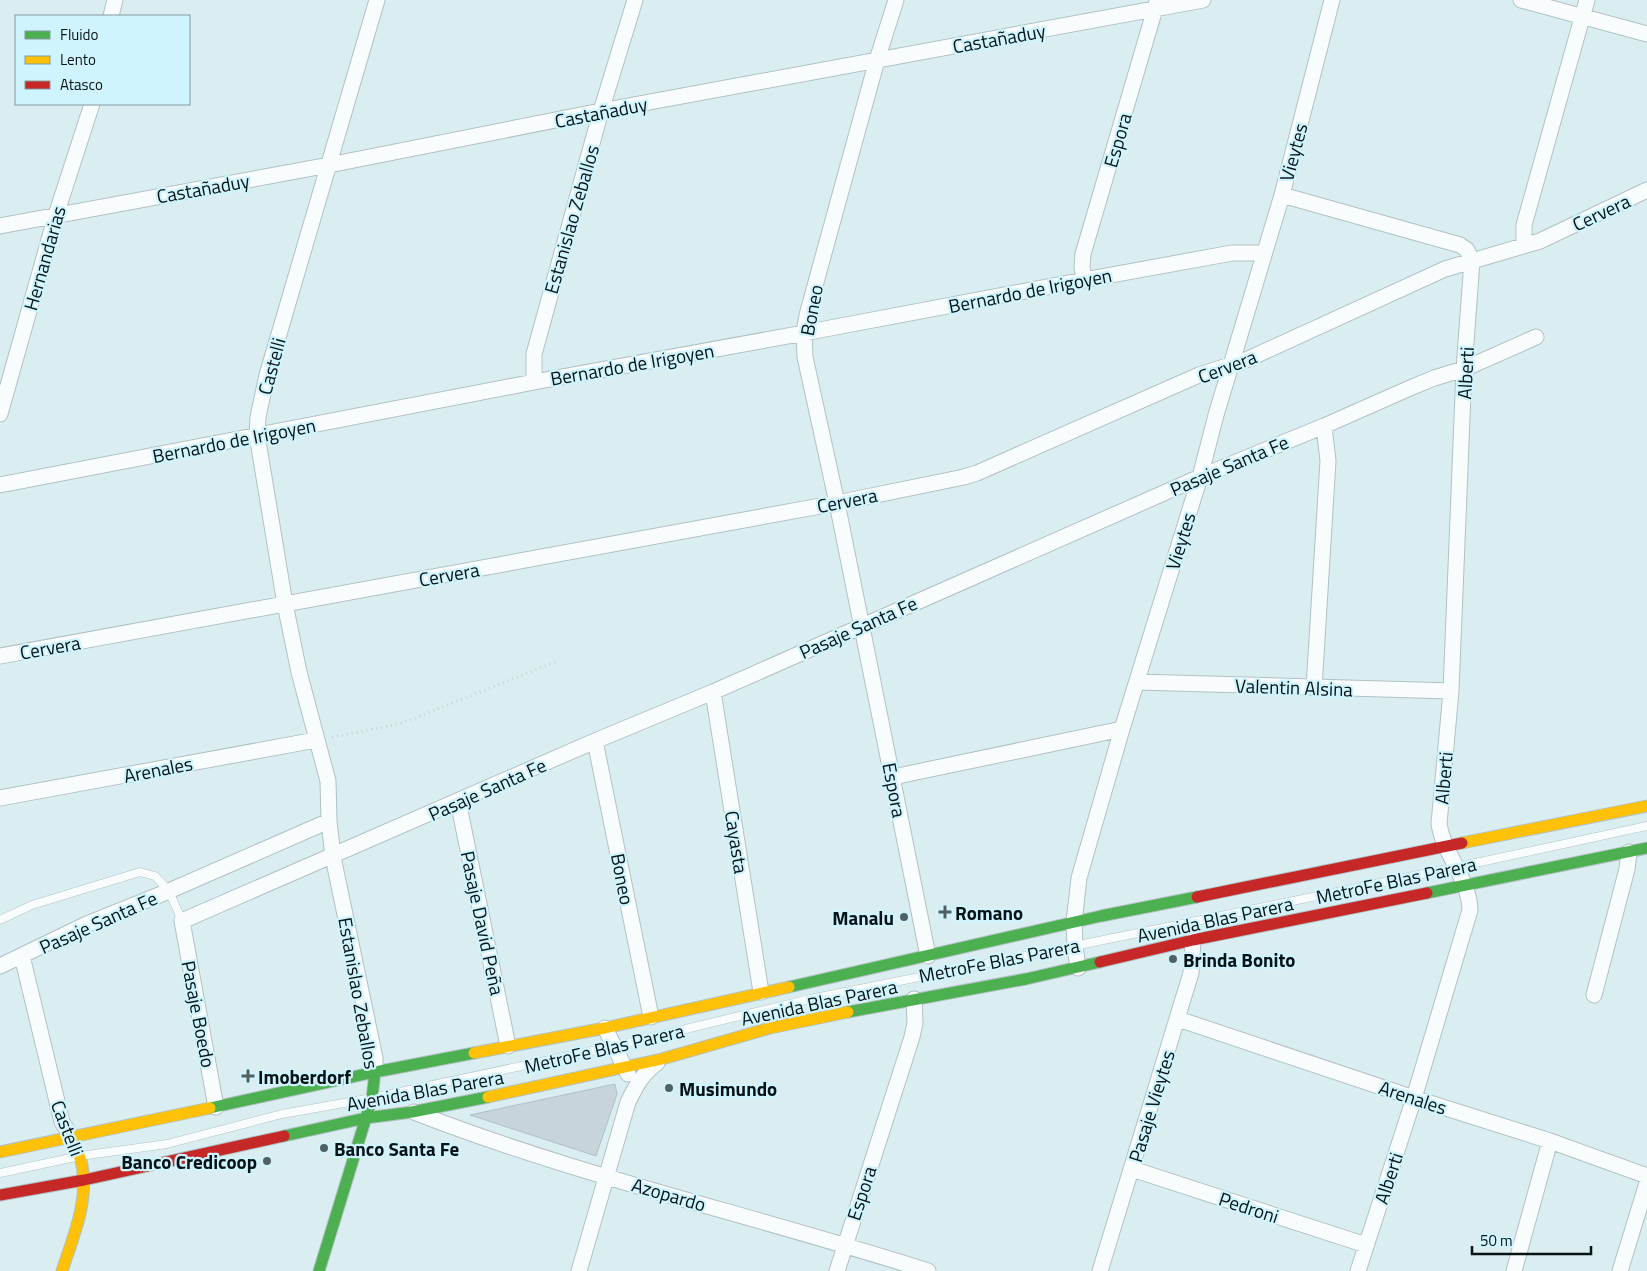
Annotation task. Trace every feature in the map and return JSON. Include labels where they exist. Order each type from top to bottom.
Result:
[{"type":"main road","name":"Avenida Blas Parera","points":[[0,1152],[375,1072],[605,1028],[1074,922],[1647,806]]},
{"type":"main road","name":"Avenida Blas Parera","points":[[0,1195],[84,1180],[366,1118],[412,1112],[553,1084],[662,1059],[770,1028],[1078,968],[1193,940],[1647,848]]},
{"type":"main road","name":"Estanislao Zeballos","points":[[319,1271],[372,1098],[375,1072]]},
{"type":"main road","name":"Castelli","points":[[62,1271],[81,1210],[84,1180],[80,1156],[71,1136]]},
{"type":"street","points":[[111,15],[115,0]]},
{"type":"street","name":"Castelli","points":[[316,740],[285,604],[257,435],[259,409],[267,375],[377,0]]},
{"type":"street","name":"Estanislao Zeballos","points":[[534,382],[534,354],[601,112],[635,0]]},
{"type":"street","name":"Boneo","points":[[862,625],[805,357],[804,333],[807,315],[896,0]]},
{"type":"street","name":"Castañaduy","points":[[0,226],[329,165],[1156,5],[1203,0]]},
{"type":"street","name":"Vieytes","points":[[1078,968],[1074,922],[1079,878],[1122,728],[1200,477],[1216,415],[1282,194],[1332,0]]},
{"type":"street","points":[[1521,0],[1647,34]]},
{"type":"street","points":[[1524,245],[1524,225],[1587,0]]},
{"type":"street","name":"Espora","points":[[1084,280],[1083,254],[1156,5]]},
{"type":"street","name":"Hernandarias","points":[[0,414],[56,215],[92,105]]},
{"type":"street","name":"Cervera","points":[[0,656],[837,503],[964,477],[1200,376],[1232,365],[1445,269],[1540,241],[1647,190]]},
{"type":"street","points":[[1282,194],[1460,245],[1467,250],[1472,261]]},
{"type":"street","name":"Bernardo de Irigoyen","points":[[0,485],[534,382],[1084,280],[1232,253],[1264,253]]},
{"type":"street","name":"Alberti","points":[[1358,1271],[1414,1098],[1470,910],[1470,899],[1465,884],[1445,847],[1439,824],[1451,691],[1464,369],[1472,261]]},
{"type":"street","name":"Pasaje Santa Fe","points":[[182,921],[333,857],[595,741],[713,692],[1200,477],[1434,378],[1464,369],[1536,337]]},
{"type":"street","points":[[1314,688],[1328,461],[1324,426]]},
{"type":"street","name":"Espora","points":[[862,625],[928,956]]},
{"type":"street","name":"Valentin Alsina","points":[[1137,682],[1451,691]]},
{"type":"street","name":"Cayasta","points":[[713,692],[761,992]]},
{"type":"street","points":[[893,777],[1122,728]]},
{"type":"street","name":"Estanislao Zeballos","points":[[316,740],[328,782],[329,821],[333,857],[375,1058],[375,1072]]},
{"type":"street","name":"Arenales","points":[[0,798],[316,740]]},
{"type":"street","name":"Boneo","points":[[595,741],[651,1017]]},
{"type":"street","name":"Pasaje David Peña","points":[[458,801],[508,1046]]},
{"type":"street","name":"Pasaje Santa Fe","points":[[1,964],[22,956],[87,924],[170,891],[329,821]]},
{"type":"street","points":[[1594,995],[1627,869],[1629,852]]},
{"type":"street","name":"Pasaje Boedo","points":[[182,921],[216,1107]]},
{"type":"street","name":"Pasaje Vieytes","points":[[1100,1271],[1191,973],[1193,940]]},
{"type":"street","name":"Castelli","points":[[22,956],[62,1122],[71,1136]]},
{"type":"street","name":"Espora","points":[[837,1271],[844,1244],[912,1037],[915,1023],[914,999]]},
{"type":"street","name":"Arenales","points":[[1178,1019],[1414,1098],[1550,1141],[1647,1176]]},
{"type":"street","points":[[605,1028],[628,1074],[628,1102]]},
{"type":"street","points":[[579,1271],[628,1102],[638,1081],[646,1071],[662,1059]]},
{"type":"street","name":"Azopardo","points":[[412,1112],[454,1128],[607,1177],[844,1244],[928,1271]]},
{"type":"street","points":[[1514,1271],[1550,1141]]},
{"type":"street","name":"Pedroni","points":[[1132,1169],[1366,1245]]},
{"type":"street","points":[[1620,1271],[1647,1183]]},
{"type":"lane","name":"MetroFe Blas Parera","points":[[0,1173],[80,1156],[167,1144],[273,1117],[372,1098],[615,1046],[810,999],[1075,946],[1647,826]]},
{"type":"lane","points":[[0,920],[32,905],[140,872],[155,876],[170,891],[182,921]]},
{"type":"path","points":[[316,740],[394,725],[555,662]]},
{"type":"building","points":[[615,1084],[617,1094],[596,1156],[470,1115]]},
{"type":"traffic: fast","points":[[1427,893],[1647,848]]},
{"type":"traffic: fast","points":[[789,987],[1101,916],[1197,897]]},
{"type":"traffic: fast","points":[[848,1012],[1026,979],[1100,962]]},
{"type":"traffic: fast","points":[[210,1108],[375,1072],[474,1053]]},
{"type":"traffic: fast","points":[[319,1271],[372,1098],[375,1072]]},
{"type":"traffic: fast","points":[[284,1136],[366,1118],[412,1112],[488,1097]]},
{"type":"traffic: slow","points":[[1462,843],[1647,806]]},
{"type":"traffic: slow","points":[[474,1053],[605,1028],[789,987]]},
{"type":"traffic: slow","points":[[488,1097],[662,1059],[770,1028],[848,1012]]},
{"type":"traffic: slow","points":[[0,1152],[210,1108]]},
{"type":"traffic: slow","points":[[62,1271],[79,1219],[84,1178],[79,1154],[71,1136]]},
{"type":"traffic: jam","points":[[1197,897],[1462,843]]},
{"type":"traffic: jam","points":[[1100,962],[1193,940],[1427,893]]},
{"type":"traffic: jam","points":[[0,1195],[84,1180],[284,1136]]},
{"type":"place","name":"Romano","points":[[945,912]]},
{"type":"place","name":"Manalu","points":[[904,917]]},
{"type":"place","name":"Brinda Bonito","points":[[1173,959]]},
{"type":"place","name":"Imoberdorf","points":[[248,1076]]},
{"type":"place","name":"Musimundo","points":[[669,1088]]},
{"type":"place","name":"Banco Santa Fe","points":[[324,1148]]},
{"type":"place","name":"Banco Credicoop","points":[[267,1161]]}]
